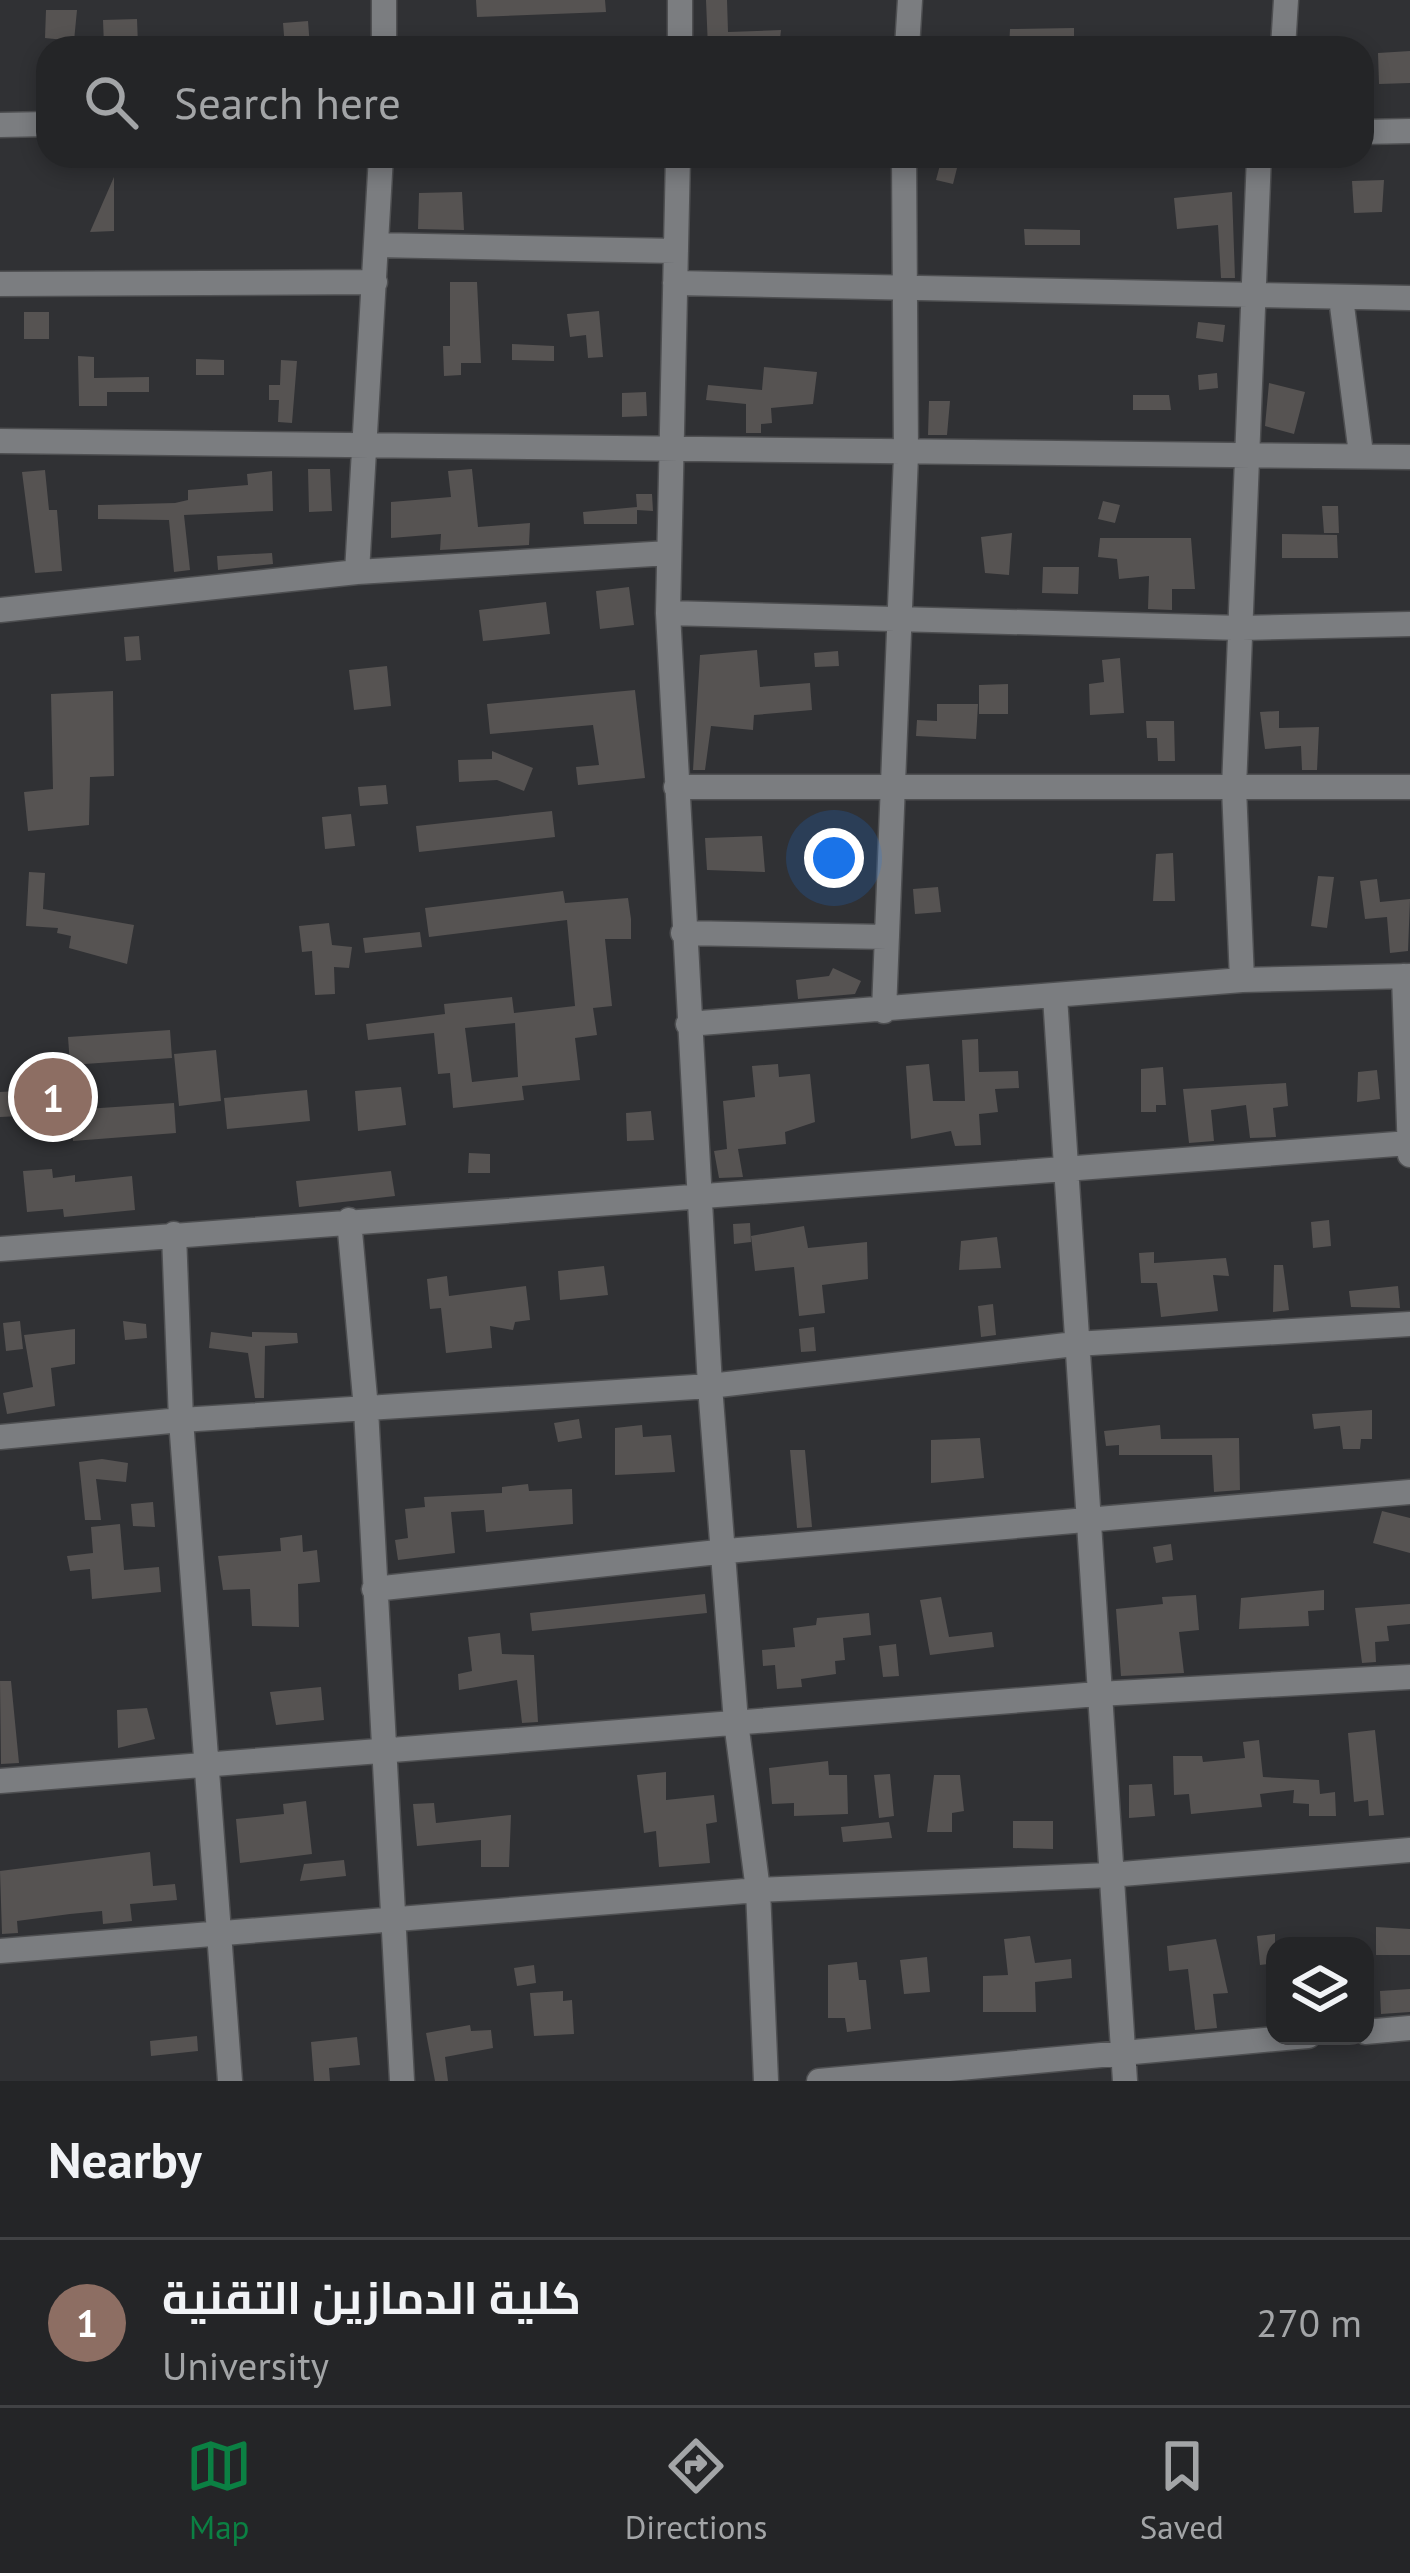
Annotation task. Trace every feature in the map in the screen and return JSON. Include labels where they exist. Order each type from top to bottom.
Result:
[{"type":"street","points":[[384,0],[384,36]]},
{"type":"street","points":[[680,0],[680,36]]},
{"type":"street","points":[[908,36],[910,0]]},
{"type":"street","points":[[1284,36],[1286,0]]},
{"type":"street","points":[[0,125],[36,124]]},
{"type":"street","points":[[1374,132],[1410,131]]},
{"type":"street","points":[[357,572],[360,446],[380,168]]},
{"type":"street","points":[[678,168],[668,613],[676,788],[710,1386],[727,1551],[736,1722],[758,1890],[766,2081]]},
{"type":"street","points":[[884,1011],[906,455],[904,168]]},
{"type":"street","points":[[1242,980],[1234,788],[1259,168]]},
{"type":"street","points":[[376,245],[676,251]]},
{"type":"street","points":[[0,284],[374,282]]},
{"type":"street","points":[[676,283],[1410,298]]},
{"type":"street","points":[[1341,298],[1361,454]]},
{"type":"street","points":[[0,441],[906,455],[1410,457]]},
{"type":"street","points":[[0,610],[357,572],[669,553]]},
{"type":"street","points":[[668,613],[1242,628],[1410,624]]},
{"type":"street","points":[[676,788],[1410,787]]},
{"type":"street","points":[[683,932],[887,938]]},
{"type":"street","points":[[688,1024],[1242,980],[1407,976],[1410,1155]]},
{"type":"street","points":[[1055,996],[1062,1166],[1125,2081]]},
{"type":"street","points":[[0,1249],[1409,1143]]},
{"type":"street","points":[[349,1220],[366,1408],[402,2081]]},
{"type":"street","points":[[174,1234],[181,1420],[230,2081]]},
{"type":"street","points":[[0,1437],[181,1420],[710,1386],[1076,1344],[1410,1324]]},
{"type":"street","points":[[374,1589],[727,1551],[1410,1492]]},
{"type":"street","points":[[0,1781],[1098,1694],[1410,1677]]},
{"type":"street","points":[[0,1951],[758,1890],[1110,1875],[1410,1850]]},
{"type":"street","points":[[1374,2031],[1410,2028]]},
{"type":"street","points":[[819,2081],[1266,2039]]},
{"type":"building","points":[[476,0],[605,0],[606,12],[477,17]]},
{"type":"building","points":[[706,0],[727,0],[728,32],[781,30],[780,36],[708,36]]},
{"type":"building","points":[[46,10],[77,10],[74,36],[45,36]]},
{"type":"building","points":[[137,19],[138,36],[104,36],[103,20]]},
{"type":"building","points":[[308,21],[309,36],[284,36],[283,23]]},
{"type":"building","points":[[1074,28],[1074,36],[1010,36],[1010,29]]},
{"type":"building","points":[[1410,51],[1410,83],[1379,84],[1378,53]]},
{"type":"building","points":[[939,168],[957,168],[953,184],[936,180]]},
{"type":"building","points":[[114,177],[114,231],[90,232]]},
{"type":"building","points":[[1384,180],[1382,212],[1354,213],[1352,181]]},
{"type":"building","points":[[462,192],[464,230],[418,229],[419,193]]},
{"type":"building","points":[[1232,192],[1235,278],[1221,278],[1218,225],[1177,229],[1174,198]]},
{"type":"building","points":[[1024,229],[1080,230],[1080,245],[1025,245]]},
{"type":"building","points":[[450,282],[477,282],[481,363],[461,363],[461,375],[444,376],[443,346],[450,346]]},
{"type":"building","points":[[599,311],[603,357],[588,358],[586,335],[570,337],[567,314]]},
{"type":"building","points":[[24,312],[49,312],[49,339],[24,339]]},
{"type":"building","points":[[1198,322],[1225,325],[1223,342],[1196,338]]},
{"type":"building","points":[[512,344],[554,346],[554,361],[512,360]]},
{"type":"building","points":[[78,356],[94,357],[94,378],[149,377],[149,392],[107,392],[107,406],[79,406]]},
{"type":"building","points":[[196,359],[224,360],[224,375],[196,375]]},
{"type":"building","points":[[281,360],[297,361],[292,423],[278,422],[279,400],[269,400],[269,385],[280,385]]},
{"type":"building","points":[[764,367],[817,372],[813,404],[771,408],[772,423],[761,424],[761,433],[746,433],[746,404],[706,400],[708,385],[762,390]]},
{"type":"building","points":[[1217,373],[1218,388],[1199,390],[1198,375]]},
{"type":"building","points":[[1269,383],[1305,392],[1294,434],[1265,426]]},
{"type":"building","points":[[646,392],[647,416],[622,417],[622,393]]},
{"type":"building","points":[[1133,395],[1169,395],[1171,410],[1133,410]]},
{"type":"building","points":[[929,401],[950,401],[947,435],[928,435]]},
{"type":"building","points":[[308,469],[330,469],[332,511],[309,512]]},
{"type":"building","points":[[472,469],[478,527],[530,523],[529,545],[440,550],[441,534],[391,538],[391,502],[451,497],[448,471]]},
{"type":"building","points":[[45,470],[49,510],[57,510],[62,571],[35,573],[22,472]]},
{"type":"building","points":[[272,471],[273,511],[184,515],[190,570],[174,572],[169,520],[98,519],[98,505],[175,503],[188,500],[188,490],[248,485],[247,474]]},
{"type":"building","points":[[636,494],[652,494],[653,511],[637,510],[637,524],[584,524],[583,512],[637,507]]},
{"type":"building","points":[[1103,501],[1120,505],[1115,523],[1098,519]]},
{"type":"building","points":[[1322,506],[1338,506],[1339,533],[1324,533]]},
{"type":"building","points":[[1012,533],[1009,575],[985,573],[981,537]]},
{"type":"building","points":[[1282,534],[1337,535],[1338,558],[1282,558]]},
{"type":"building","points":[[1100,538],[1191,538],[1195,589],[1172,589],[1172,610],[1148,609],[1149,576],[1119,579],[1117,559],[1098,557]]},
{"type":"building","points":[[272,553],[273,564],[218,570],[217,556]]},
{"type":"building","points":[[1043,567],[1079,567],[1078,594],[1042,593]]},
{"type":"building","points":[[629,587],[634,625],[600,629],[596,591]]},
{"type":"building","points":[[546,602],[550,634],[483,641],[479,610]]},
{"type":"building","points":[[139,636],[141,660],[126,661],[124,637]]},
{"type":"building","points":[[757,650],[760,687],[810,683],[812,710],[754,715],[753,730],[711,726],[705,770],[693,770],[700,655]]},
{"type":"building","points":[[838,651],[839,666],[815,667],[814,653]]},
{"type":"building","points":[[1120,658],[1124,713],[1090,715],[1089,684],[1104,682],[1102,660]]},
{"type":"building","points":[[387,666],[391,706],[354,710],[349,670]]},
{"type":"building","points":[[1008,684],[1008,714],[979,714],[979,685]]},
{"type":"building","points":[[635,690],[645,778],[578,785],[576,767],[599,765],[593,725],[490,734],[487,704]]},
{"type":"building","points":[[113,691],[114,776],[90,777],[89,825],[28,831],[24,792],[53,789],[51,694]]},
{"type":"building","points":[[937,704],[978,704],[976,739],[916,736],[917,720],[937,721]]},
{"type":"building","points":[[1279,711],[1279,728],[1319,727],[1317,770],[1302,770],[1301,746],[1265,749],[1260,712]]},
{"type":"building","points":[[1146,721],[1174,721],[1175,761],[1158,761],[1157,738],[1147,738]]},
{"type":"building","points":[[492,751],[533,768],[524,791],[497,780],[459,782],[458,760],[492,759]]},
{"type":"building","points":[[386,785],[388,804],[360,806],[358,787]]},
{"type":"building","points":[[552,811],[555,837],[419,852],[416,826]]},
{"type":"building","points":[[351,814],[355,846],[325,849],[322,817]]},
{"type":"building","points":[[762,836],[765,872],[707,870],[705,838]]},
{"type":"building","points":[[1173,853],[1175,901],[1153,901],[1156,854]]},
{"type":"building","points":[[29,872],[45,873],[43,909],[134,925],[127,964],[69,948],[71,936],[57,933],[58,928],[26,926]]},
{"type":"building","points":[[1318,876],[1334,877],[1327,928],[1311,926]]},
{"type":"building","points":[[1377,879],[1380,902],[1410,899],[1408,951],[1390,953],[1387,917],[1365,919],[1360,881]]},
{"type":"building","points":[[938,887],[941,912],[915,914],[913,889]]},
{"type":"building","points":[[563,891],[565,903],[628,898],[631,939],[605,939],[612,1006],[593,1008],[597,1035],[575,1038],[580,1080],[522,1086],[524,1100],[453,1108],[450,1073],[438,1074],[434,1033],[368,1040],[366,1024],[445,1014],[444,1004],[512,997],[514,1013],[575,1006],[567,920],[429,937],[425,908]],"holes":[[[515,1023],[518,1077],[472,1082],[465,1028]]]},
{"type":"building","points":[[329,923],[332,945],[352,947],[349,968],[334,967],[335,994],[315,995],[312,951],[302,952],[299,926]]},
{"type":"building","points":[[420,932],[422,947],[365,953],[363,938]]},
{"type":"building","points":[[833,968],[861,981],[855,994],[798,999],[796,980],[829,976]]},
{"type":"building","points":[[170,1030],[172,1058],[70,1065],[68,1037]]},
{"type":"building","points":[[978,1039],[979,1072],[1018,1071],[1019,1088],[995,1089],[998,1112],[979,1114],[981,1145],[955,1146],[951,1131],[911,1139],[906,1066],[929,1064],[933,1101],[965,1101],[962,1040]]},
{"type":"building","points":[[216,1050],[221,1101],[179,1106],[174,1054]]},
{"type":"building","points":[[778,1064],[779,1077],[810,1074],[815,1122],[785,1132],[786,1144],[738,1149],[743,1177],[719,1178],[714,1151],[727,1149],[723,1101],[755,1097],[752,1066]]},
{"type":"building","points":[[1163,1067],[1166,1105],[1156,1105],[1156,1112],[1141,1112],[1141,1069]]},
{"type":"building","points":[[1377,1070],[1380,1099],[1357,1102],[1358,1072]]},
{"type":"building","points":[[1286,1083],[1288,1106],[1273,1108],[1276,1137],[1250,1138],[1246,1105],[1211,1110],[1214,1141],[1189,1143],[1183,1089]]},
{"type":"building","points":[[401,1087],[406,1125],[358,1131],[355,1091]]},
{"type":"building","points":[[307,1090],[310,1121],[227,1129],[224,1098]]},
{"type":"building","points":[[18,1091],[20,1116],[0,1117],[0,1092]]},
{"type":"building","points":[[174,1103],[176,1133],[73,1141],[71,1110]]},
{"type":"building","points":[[651,1111],[654,1140],[627,1141],[626,1113]]},
{"type":"building","points":[[469,1153],[490,1154],[490,1173],[468,1173]]},
{"type":"building","points":[[52,1169],[53,1178],[75,1175],[75,1182],[132,1176],[135,1210],[64,1217],[63,1209],[27,1212],[23,1171]]},
{"type":"building","points":[[391,1171],[395,1196],[299,1207],[296,1181]]},
{"type":"building","points":[[1329,1220],[1331,1246],[1313,1248],[1311,1222]]},
{"type":"building","points":[[750,1223],[751,1242],[734,1244],[733,1224]]},
{"type":"building","points":[[804,1226],[808,1248],[867,1242],[868,1279],[822,1285],[825,1313],[799,1316],[794,1267],[755,1271],[751,1236]]},
{"type":"building","points":[[997,1237],[1001,1268],[959,1270],[961,1241]]},
{"type":"building","points":[[1154,1252],[1154,1263],[1226,1258],[1229,1276],[1213,1275],[1218,1311],[1161,1317],[1157,1283],[1141,1283],[1139,1253]]},
{"type":"building","points":[[1274,1265],[1283,1265],[1289,1310],[1273,1312]]},
{"type":"building","points":[[604,1266],[608,1295],[560,1300],[558,1271]]},
{"type":"building","points":[[447,1276],[449,1296],[526,1286],[530,1320],[515,1322],[513,1330],[490,1326],[492,1348],[446,1353],[441,1308],[430,1309],[427,1279]]},
{"type":"building","points":[[1398,1286],[1400,1308],[1351,1307],[1349,1291]]},
{"type":"building","points":[[993,1304],[996,1335],[981,1337],[978,1306]]},
{"type":"building","points":[[20,1321],[23,1349],[6,1351],[3,1323]]},
{"type":"building","points":[[123,1321],[146,1324],[147,1338],[125,1340]]},
{"type":"building","points":[[814,1327],[816,1351],[801,1352],[799,1329]]},
{"type":"building","points":[[75,1329],[75,1364],[51,1368],[55,1406],[7,1414],[3,1393],[33,1387],[24,1335]]},
{"type":"building","points":[[211,1332],[252,1337],[252,1332],[297,1333],[298,1343],[265,1346],[264,1398],[255,1398],[248,1353],[209,1348]]},
{"type":"building","points":[[1372,1410],[1372,1439],[1361,1439],[1360,1449],[1343,1449],[1340,1426],[1314,1429],[1312,1414]]},
{"type":"building","points":[[579,1419],[582,1438],[558,1442],[554,1423]]},
{"type":"building","points":[[642,1425],[643,1437],[671,1435],[675,1472],[615,1475],[615,1428]]},
{"type":"building","points":[[1160,1425],[1161,1439],[1239,1438],[1240,1490],[1214,1492],[1212,1455],[1119,1455],[1119,1445],[1106,1446],[1104,1431]]},
{"type":"building","points":[[980,1438],[984,1478],[931,1483],[931,1440]]},
{"type":"building","points":[[790,1450],[805,1450],[812,1527],[797,1528]]},
{"type":"building","points":[[79,1462],[128,1463],[126,1482],[96,1479],[101,1520],[85,1520]]},
{"type":"building","points":[[528,1484],[529,1491],[572,1489],[573,1524],[486,1532],[484,1510],[451,1512],[455,1553],[398,1560],[395,1540],[408,1538],[405,1509],[425,1507],[424,1497],[502,1493],[502,1487]]},
{"type":"building","points":[[153,1502],[155,1527],[133,1526],[131,1504]]},
{"type":"building","points":[[1382,1511],[1410,1518],[1410,1553],[1373,1543]]},
{"type":"building","points":[[120,1524],[124,1570],[159,1567],[161,1592],[92,1599],[90,1569],[70,1571],[67,1556],[93,1553],[91,1527]]},
{"type":"building","points":[[302,1535],[303,1552],[317,1550],[320,1582],[298,1584],[299,1627],[252,1626],[250,1589],[223,1590],[218,1556],[281,1551],[280,1538]]},
{"type":"building","points":[[1171,1544],[1173,1560],[1156,1563],[1153,1547]]},
{"type":"building","points":[[1324,1590],[1324,1610],[1308,1611],[1309,1626],[1239,1629],[1241,1598]]},
{"type":"building","points":[[705,1594],[707,1613],[532,1631],[530,1613]]},
{"type":"building","points":[[1196,1595],[1199,1630],[1179,1632],[1184,1673],[1121,1676],[1116,1609],[1163,1604],[1162,1597]]},
{"type":"building","points":[[941,1597],[949,1637],[992,1632],[994,1647],[930,1655],[920,1600]]},
{"type":"building","points":[[1410,1604],[1410,1624],[1387,1626],[1389,1641],[1375,1642],[1376,1662],[1362,1663],[1355,1608]]},
{"type":"building","points":[[869,1613],[871,1635],[843,1638],[845,1660],[835,1661],[836,1674],[801,1679],[802,1687],[777,1689],[775,1665],[763,1666],[762,1650],[795,1647],[793,1628],[816,1625],[817,1618]]},
{"type":"building","points":[[500,1633],[502,1654],[534,1655],[538,1722],[522,1723],[517,1680],[459,1690],[458,1674],[472,1671],[468,1637]]},
{"type":"building","points":[[896,1644],[899,1676],[883,1677],[879,1646]]},
{"type":"building","points":[[0,1681],[11,1681],[19,1763],[1,1764]]},
{"type":"building","points":[[321,1687],[324,1720],[276,1725],[270,1692]]},
{"type":"building","points":[[147,1708],[155,1739],[118,1748],[117,1710]]},
{"type":"building","points":[[1375,1730],[1384,1815],[1369,1816],[1368,1800],[1354,1802],[1348,1733]]},
{"type":"building","points":[[1259,1740],[1263,1777],[1319,1780],[1320,1794],[1335,1792],[1336,1816],[1309,1816],[1309,1804],[1293,1803],[1294,1790],[1260,1794],[1262,1807],[1191,1814],[1189,1794],[1174,1795],[1173,1756],[1202,1756],[1203,1762],[1245,1758],[1243,1742]]},
{"type":"building","points":[[828,1761],[829,1775],[847,1775],[848,1814],[794,1816],[794,1803],[772,1804],[769,1768]]},
{"type":"building","points":[[666,1772],[666,1800],[714,1795],[717,1822],[706,1824],[710,1863],[659,1867],[656,1831],[644,1833],[637,1775]]},
{"type":"building","points":[[890,1774],[894,1816],[879,1818],[874,1775]]},
{"type":"building","points":[[934,1775],[960,1775],[964,1811],[952,1813],[952,1832],[927,1832]]},
{"type":"building","points":[[1152,1784],[1155,1816],[1129,1818],[1129,1785]]},
{"type":"building","points":[[306,1801],[312,1854],[240,1863],[236,1819],[284,1814],[283,1804]]},
{"type":"building","points":[[434,1803],[436,1823],[511,1815],[509,1867],[481,1867],[481,1840],[417,1846],[413,1804]]},
{"type":"building","points":[[1013,1821],[1053,1821],[1053,1849],[1013,1848]]},
{"type":"building","points":[[889,1822],[892,1838],[843,1842],[841,1827]]},
{"type":"building","points":[[150,1852],[153,1886],[175,1884],[177,1900],[130,1904],[132,1921],[103,1924],[102,1911],[70,1914],[17,1921],[18,1933],[2,1934],[0,1871]]},
{"type":"building","points":[[344,1860],[346,1876],[300,1881],[304,1864]]},
{"type":"building","points":[[1376,1927],[1410,1929],[1410,1955],[1376,1955]]},
{"type":"building","points":[[1275,1934],[1266,1937],[1266,1964],[1260,1965],[1257,1936]]},
{"type":"building","points":[[1030,1936],[1035,1963],[1071,1959],[1072,1978],[1035,1982],[1036,2012],[983,2012],[983,1976],[1008,1975],[1004,1939]]},
{"type":"building","points":[[1216,1939],[1228,1993],[1213,1994],[1217,2028],[1195,2030],[1188,1969],[1169,1971],[1167,1946]]},
{"type":"building","points":[[927,1957],[930,1992],[904,1994],[900,1960]]},
{"type":"building","points":[[857,1962],[859,1980],[866,1980],[871,2029],[847,2032],[845,2018],[828,2018],[828,1965]]},
{"type":"building","points":[[534,1965],[536,1983],[517,1986],[514,1968]]},
{"type":"building","points":[[1410,1989],[1410,2012],[1381,2014],[1380,1991]]},
{"type":"building","points":[[563,1991],[563,2001],[572,2000],[574,2034],[534,2036],[530,1993]]},
{"type":"building","points":[[470,2025],[471,2031],[491,2030],[493,2048],[445,2057],[448,2081],[435,2081],[426,2033]]},
{"type":"building","points":[[197,2036],[198,2051],[151,2056],[150,2041]]},
{"type":"building","points":[[357,2037],[360,2065],[329,2068],[330,2081],[314,2081],[311,2042]]},
{"type":"place","name":"كلية الدمازين التقنية","points":[[53,1097]]}]
